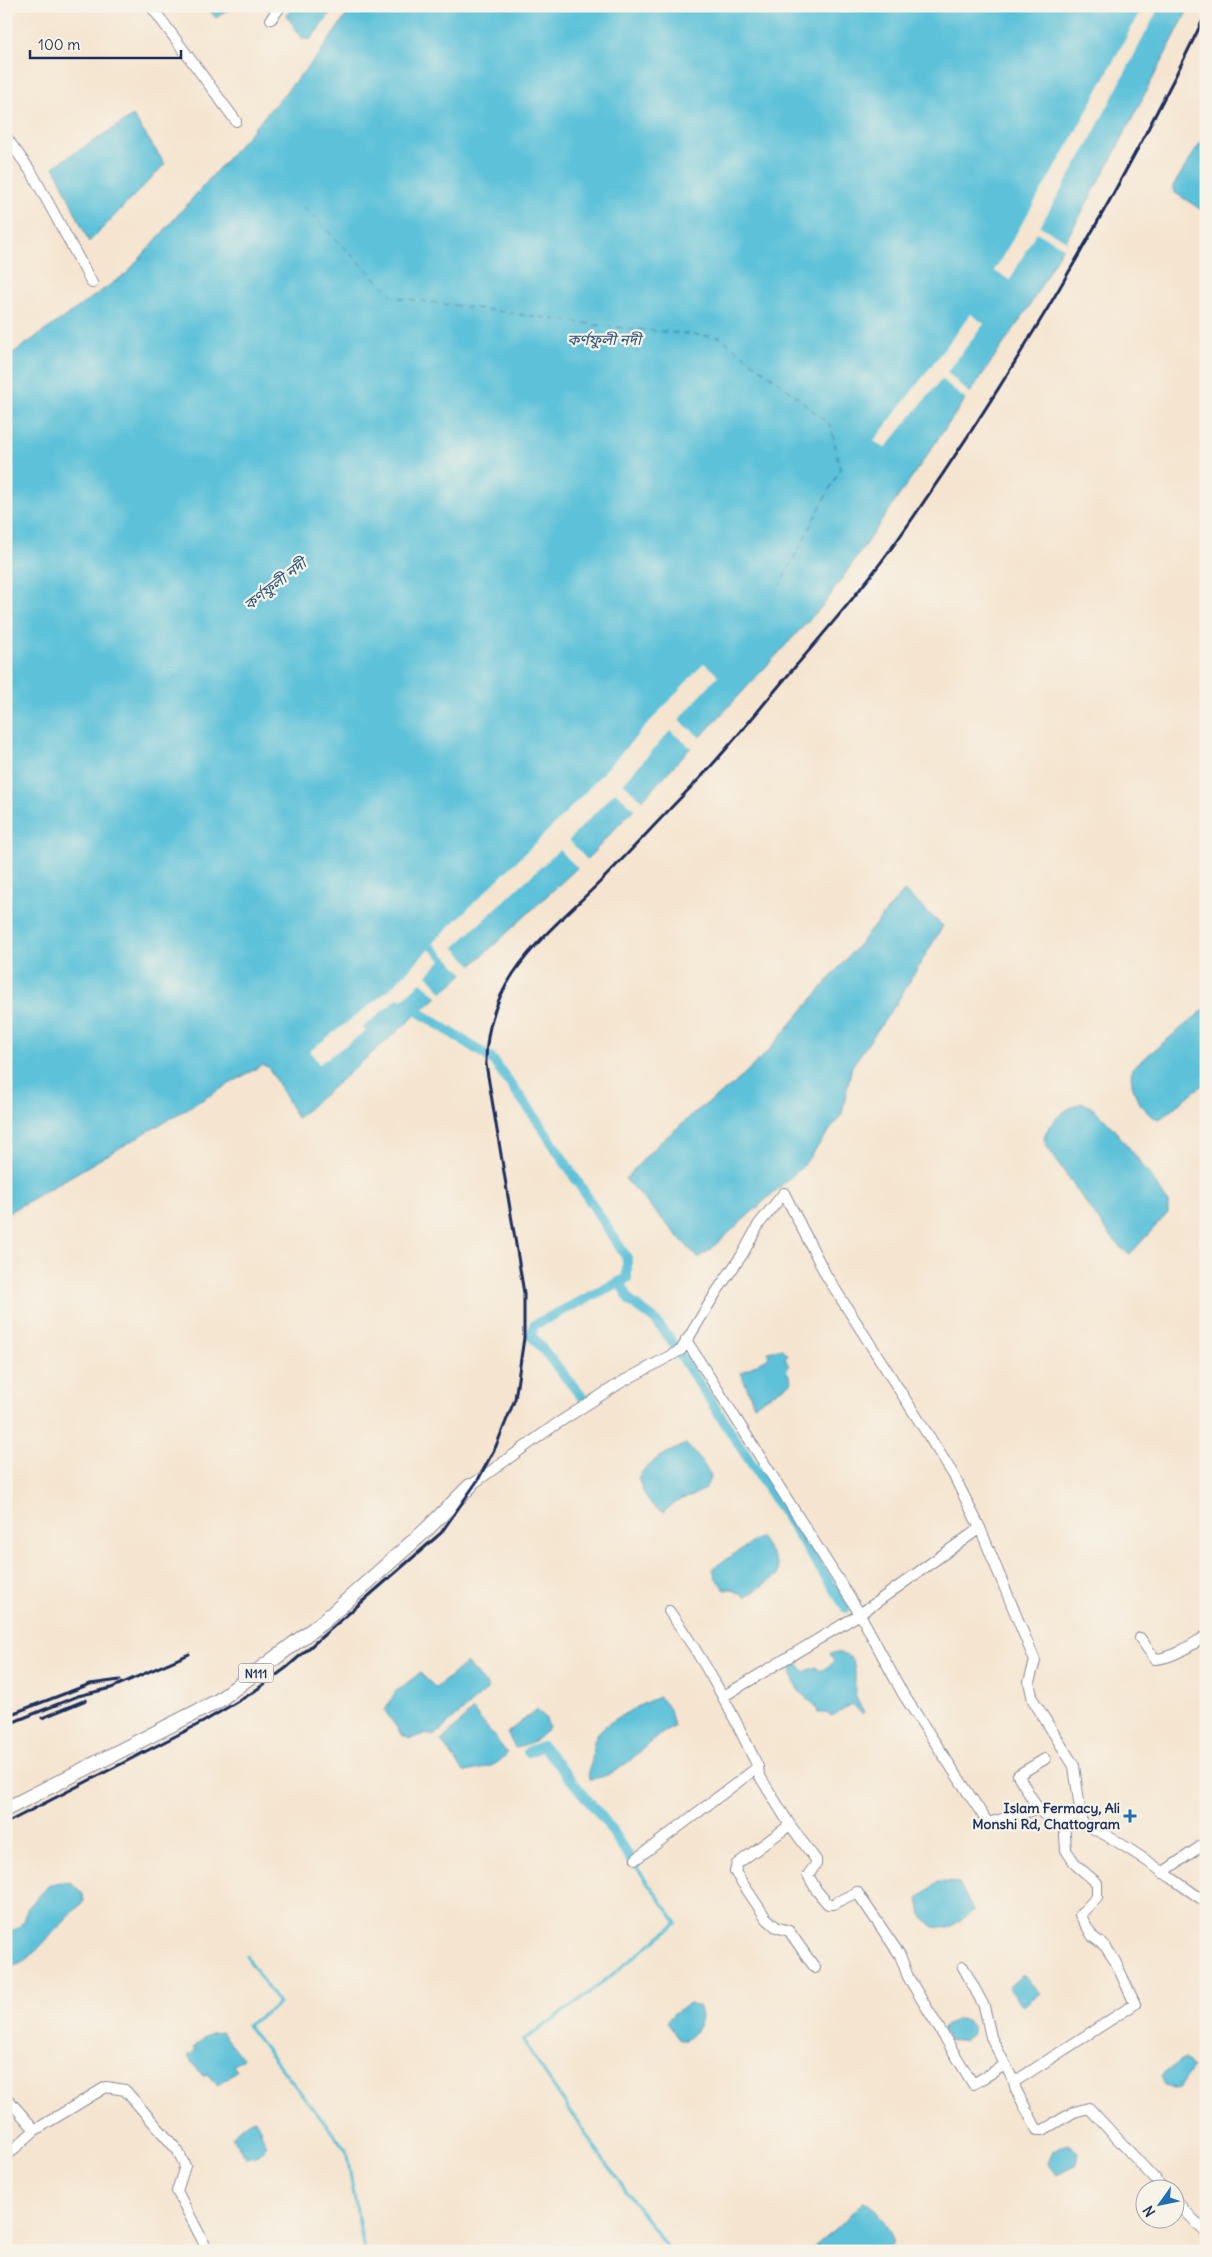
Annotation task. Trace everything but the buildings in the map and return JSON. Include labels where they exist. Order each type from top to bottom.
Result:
[{"type":"highway","name":"N111","points":[[6,1809],[218,1700],[331,1615],[427,1529],[470,1486]]},
{"type":"street","points":[[151,6],[236,121]]},
{"type":"street","points":[[271,19],[281,6]]},
{"type":"street","points":[[6,137],[32,173],[92,283]]},
{"type":"street","points":[[470,1486],[555,1425],[620,1383],[678,1353],[742,1256],[759,1224],[784,1193],[826,1275],[931,1437],[953,1474],[980,1528],[1035,1661],[1029,1682],[1032,1700],[1074,1766],[1082,1823]]},
{"type":"street","points":[[686,1340],[860,1614],[903,1694],[988,1823],[1038,1809]]},
{"type":"street","points":[[724,1696],[860,1614],[980,1528]]},
{"type":"street","points":[[669,1611],[688,1637],[724,1696],[758,1767],[759,1775],[790,1825],[816,1860],[816,1864],[808,1875],[817,1891],[828,1904],[833,1904],[857,1892],[865,1901],[900,1955],[908,1977],[972,2084],[1005,2065]]},
{"type":"street","points":[[1140,1638],[1155,1660],[1166,1658],[1206,1636]]},
{"type":"street","points":[[1045,1759],[1018,1775],[1038,1809],[1047,1818],[1082,1823],[1206,1902]]},
{"type":"street","points":[[636,1859],[758,1767]]},
{"type":"street","points":[[1014,2082],[1135,2004],[1115,1961],[1105,1946],[1093,1937],[1080,1915],[1097,1897],[1097,1883],[1076,1865],[1066,1850],[1064,1820]]},
{"type":"street","points":[[790,1825],[737,1864],[735,1872],[766,1918],[776,1927],[788,1931],[815,1968]]},
{"type":"street","points":[[1162,1873],[1204,1844],[1206,1847]]},
{"type":"street","points":[[963,1967],[984,2006],[991,2037],[1037,2130],[1043,2130],[1074,2112],[1089,2108],[1157,2180]]},
{"type":"street","points":[[6,2156],[35,2130],[106,2087],[125,2090],[178,2151],[185,2166],[177,2191],[208,2251]]},
{"type":"street","points":[[6,2097],[35,2130]]},
{"type":"street","points":[[1184,2210],[1206,2233]]},
{"type":"water","points":[[206,6],[234,6],[216,18]]},
{"type":"water","points":[[294,6],[336,6],[310,40],[303,39],[286,15]]},
{"type":"water","name":"কর্ণফুলী নদী","points":[[353,6],[1190,6],[1112,158],[1029,307],[825,603],[591,855],[452,984],[297,1118],[268,1067],[262,1065],[6,1214],[6,358],[127,273],[319,54]]},
{"type":"water","points":[[133,116],[165,164],[89,242],[54,166]]},
{"type":"water","points":[[1206,134],[1206,213],[1174,192],[1173,186]]},
{"type":"water","points":[[904,891],[943,926],[896,1004],[852,1066],[842,1114],[803,1166],[711,1249],[698,1258],[625,1179],[656,1146],[698,1110],[733,1085],[769,1050]]},
{"type":"water","points":[[1206,1008],[1206,1082],[1159,1119],[1147,1111],[1137,1098],[1132,1083],[1132,1068]]},
{"type":"water","points":[[1083,1103],[1092,1108],[1115,1131],[1153,1180],[1168,1203],[1168,1213],[1130,1254],[1123,1249],[1101,1223],[1046,1145],[1044,1137],[1054,1120],[1071,1107]]},
{"type":"water","points":[[782,1348],[788,1354],[785,1358],[789,1367],[786,1369],[792,1382],[754,1405],[741,1373],[769,1357],[768,1351]]},
{"type":"water","points":[[686,1444],[711,1475],[706,1488],[693,1496],[681,1499],[663,1512],[650,1503],[644,1494],[638,1478],[653,1462]]},
{"type":"water","points":[[760,1537],[778,1564],[778,1575],[746,1597],[731,1589],[725,1590],[715,1577],[713,1568]]},
{"type":"water","points":[[830,1653],[841,1653],[849,1656],[853,1661],[856,1697],[864,1712],[862,1714],[852,1704],[832,1716],[827,1713],[818,1713],[813,1704],[796,1686],[791,1666],[797,1663],[804,1672],[816,1667],[820,1672],[834,1662]]},
{"type":"water","points":[[466,1663],[489,1688],[434,1736],[426,1734],[410,1739],[402,1735],[385,1711],[395,1692],[420,1673],[436,1688]]},
{"type":"water","points":[[659,1697],[670,1709],[674,1727],[652,1741],[613,1772],[602,1777],[589,1779],[594,1743],[598,1733],[626,1713]]},
{"type":"water","points":[[537,1709],[545,1717],[549,1727],[534,1741],[515,1748],[507,1733]]},
{"type":"water","points":[[473,1710],[507,1753],[493,1765],[464,1772],[441,1741]]},
{"type":"water","points":[[59,1882],[72,1883],[83,1894],[84,1901],[29,1958],[6,1970],[6,1936],[20,1926],[25,1919],[27,1909],[48,1886]]},
{"type":"water","points":[[938,1882],[959,1883],[973,1911],[949,1928],[933,1927],[921,1915],[918,1898]]},
{"type":"water","points":[[1023,1975],[1040,1993],[1023,2006],[1008,1987]]},
{"type":"water","points":[[690,2003],[698,2006],[701,2017],[699,2026],[686,2040],[680,2040],[667,2022],[673,2014]]},
{"type":"water","points":[[958,2019],[967,2020],[973,2028],[971,2035],[963,2040],[949,2041],[942,2030],[945,2025]]},
{"type":"water","points":[[221,2032],[243,2059],[233,2065],[237,2071],[217,2085],[207,2074],[203,2076],[188,2056],[196,2050],[194,2047],[210,2033]]},
{"type":"water","points":[[1184,2058],[1192,2068],[1178,2089],[1165,2086],[1161,2076]]},
{"type":"water","points":[[254,2119],[260,2128],[266,2147],[258,2155],[247,2158],[232,2138],[241,2127]]},
{"type":"water","points":[[1068,2144],[1078,2152],[1076,2165],[1057,2175],[1048,2163],[1053,2151]]},
{"type":"water","points":[[863,2201],[872,2207],[882,2220],[891,2234],[893,2245],[884,2251],[814,2251],[815,2246],[843,2223]]},
{"type":"pier","points":[[1143,6],[1157,11],[1086,148],[1040,226],[1068,242],[1065,248],[1036,232],[1010,280],[994,271],[1072,139]]},
{"type":"pier","points":[[971,314],[984,324],[947,372],[971,395],[967,401],[942,379],[885,448],[874,441]]},
{"type":"pier","points":[[704,663],[718,675],[679,720],[702,739],[693,749],[670,731],[623,783],[644,802],[636,810],[615,792],[569,840],[588,861],[579,869],[559,850],[454,947],[474,967],[465,975],[433,943],[565,814]]},
{"type":"pier","points":[[429,949],[441,960],[427,975],[444,994],[439,998],[421,982],[402,1000],[398,998],[363,1027],[366,1031],[319,1064],[310,1051],[389,990]]},
{"type":"waterway","points":[[410,1002],[419,1012],[492,1059],[538,1121],[627,1258],[627,1278],[534,1325],[531,1335],[582,1397]]},
{"type":"waterway","points":[[620,1282],[630,1301],[654,1319],[670,1339],[846,1608]]},
{"type":"waterway","points":[[528,1752],[543,1746],[606,1822],[631,1860]]},
{"type":"waterway","points":[[632,1861],[677,1923],[585,1996],[523,2041],[602,2158],[670,2251]]},
{"type":"waterway","points":[[246,1956],[279,2004],[247,2025],[346,2150],[364,2251]]},
{"type":"ferry route","points":[[304,207],[394,297],[604,326],[720,337],[796,396],[831,426],[840,469],[780,585]]},
{"type":"railway","points":[[6,1823],[203,1722],[252,1693],[286,1668],[441,1533],[478,1480],[496,1446],[515,1399],[524,1338],[524,1293],[486,1064],[488,1034],[495,1008],[521,962],[724,752],[852,600],[896,542],[991,400],[1068,274],[1140,145],[1206,14]]},
{"type":"railway","points":[[6,1725],[78,1696],[111,1688],[189,1654]]},
{"type":"railway","points":[[6,1716],[90,1684],[120,1680]]},
{"type":"railway","points":[[42,1718],[86,1700]]},
{"type":"place","name":"Islam Fermacy, Ali Monshi Rd, Chattogram","points":[[1130,1816]]}]
